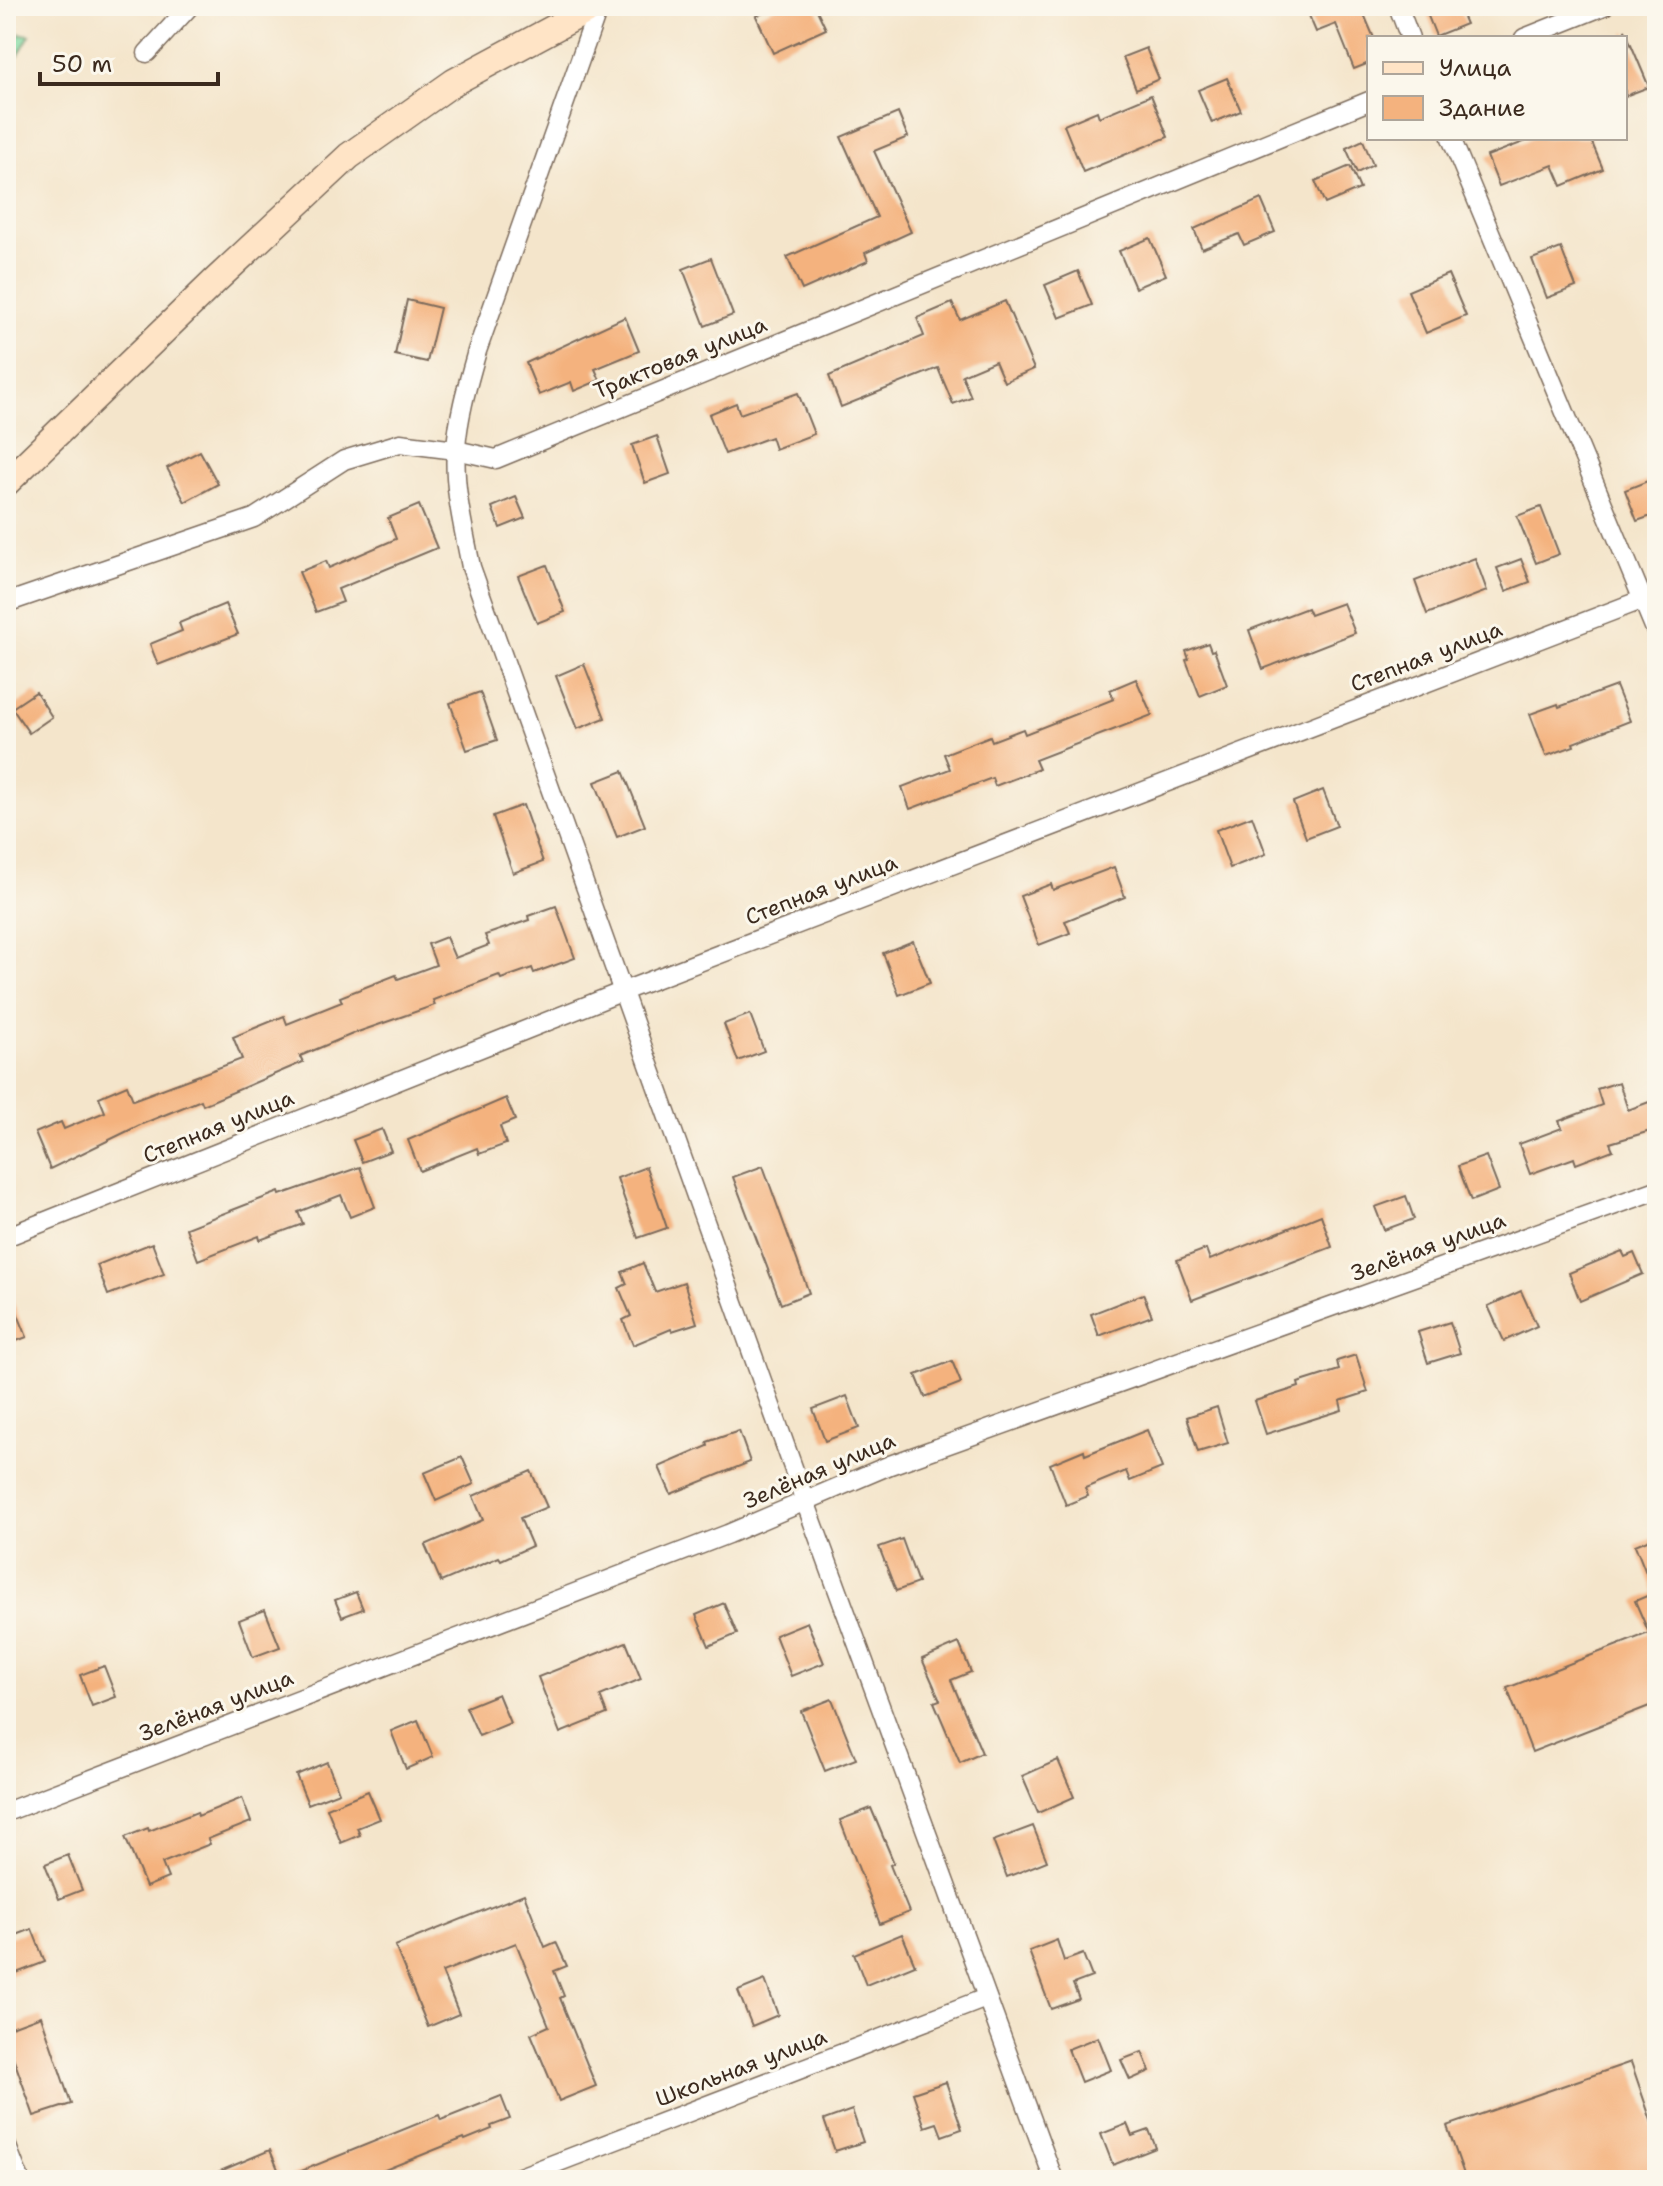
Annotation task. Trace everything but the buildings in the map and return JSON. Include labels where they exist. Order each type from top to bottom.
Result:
[{"type":"main road","points":[[6,483],[349,156],[454,82],[597,6]]},
{"type":"street","points":[[147,53],[190,6]]},
{"type":"street","points":[[597,6],[477,351],[464,397],[456,450],[460,508],[471,567],[621,992],[1054,2180]]},
{"type":"street","points":[[1398,6],[1409,36]]},
{"type":"street","points":[[1529,36],[1604,6]]},
{"type":"street","name":"Трактовая улица","points":[[6,603],[254,518],[344,460],[400,443],[496,459],[1367,102]]},
{"type":"street","points":[[1452,140],[1650,596],[1657,634]]},
{"type":"street","name":"Степная улица","points":[[6,1237],[621,992],[1650,596]]},
{"type":"street","name":"Зелёная улица","points":[[6,1812],[728,1534],[890,1465],[1657,1190]]},
{"type":"street","name":"Школьная улица","points":[[512,2180],[986,1998]]},
{"type":"street","points":[[6,2144],[20,2180]]},
{"type":"green space","points":[[6,32],[30,35],[6,76]]}]
